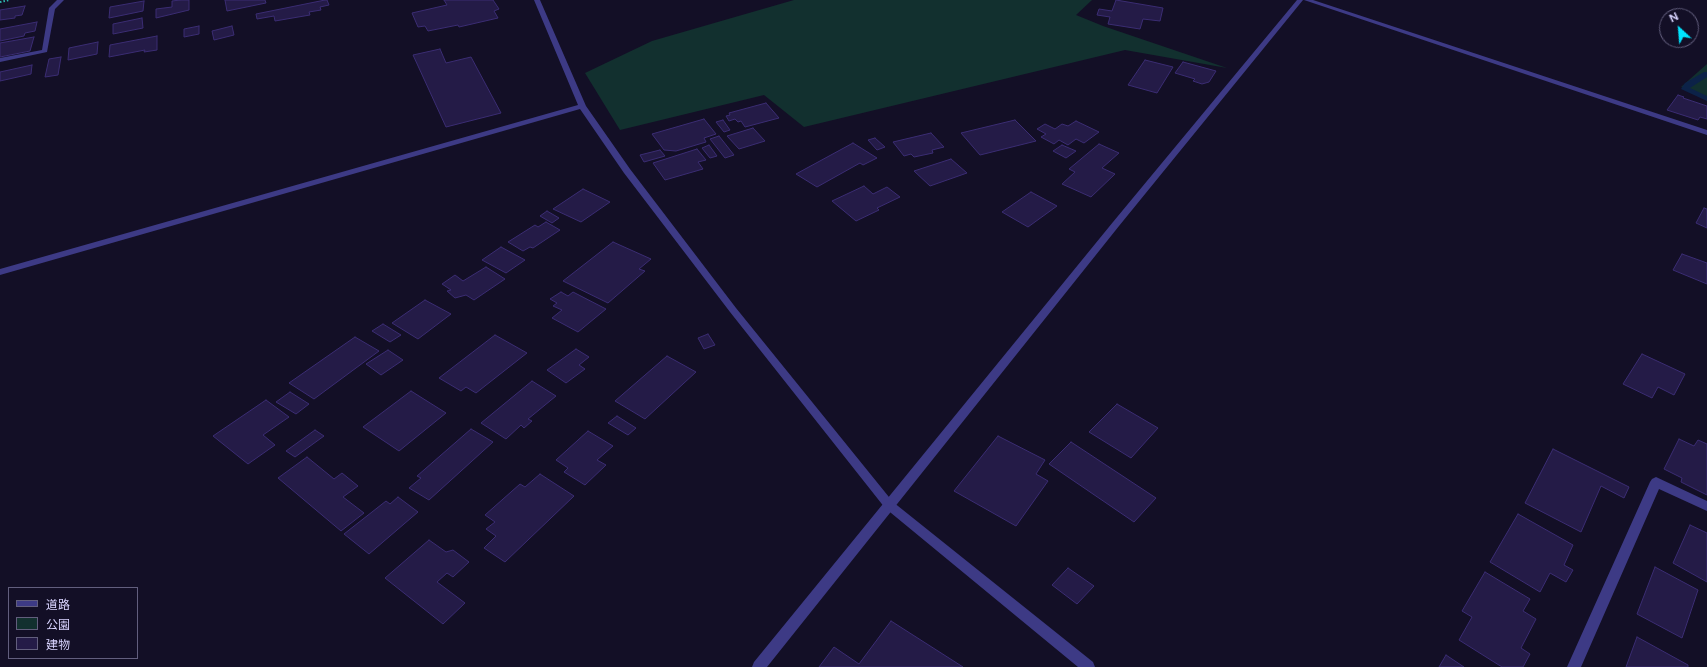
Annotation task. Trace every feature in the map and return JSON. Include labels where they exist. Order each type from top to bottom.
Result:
[{"type":"street","points":[[0,60],[45,51],[52,8],[61,0]]},
{"type":"street","points":[[537,0],[582,106],[627,171],[733,310],[889,505],[1088,667]]},
{"type":"street","points":[[759,667],[1111,230],[1300,0]]},
{"type":"street","points":[[1307,0],[1707,133]]},
{"type":"street","points":[[0,272],[582,106]]},
{"type":"street","points":[[1574,667],[1656,482],[1707,506]]},
{"type":"path","points":[[0,2],[9,0]]},
{"type":"green space","points":[[794,0],[1092,0],[1076,15],[1103,26],[1227,68],[1125,50],[804,127],[764,95],[620,130],[585,73],[652,41]]},
{"type":"green space","points":[[1707,64],[1707,99],[1681,87]]},
{"type":"building","points":[[189,0],[189,10],[156,18],[156,9],[172,7],[172,1]]},
{"type":"building","points":[[225,0],[265,0],[266,3],[227,11]]},
{"type":"building","points":[[327,0],[329,5],[320,7],[321,10],[309,12],[310,15],[275,21],[274,16],[257,19],[256,14]]},
{"type":"building","points":[[444,0],[493,0],[499,9],[494,11],[498,18],[459,27],[458,25],[428,31],[425,26],[418,27],[412,13],[447,5]]},
{"type":"building","points":[[1116,0],[1163,8],[1160,21],[1143,19],[1140,29],[1108,24],[1110,17],[1097,15],[1099,9],[1112,11]]},
{"type":"building","points":[[144,1],[143,11],[109,18],[110,7]]},
{"type":"building","points":[[25,6],[22,15],[15,16],[15,18],[0,20],[0,10]]},
{"type":"building","points":[[142,18],[143,28],[113,34],[113,24]]},
{"type":"building","points":[[37,22],[35,31],[25,33],[24,36],[0,41],[0,29]]},
{"type":"building","points":[[199,26],[199,34],[184,37],[184,29]]},
{"type":"building","points":[[232,26],[234,35],[214,40],[212,31]]},
{"type":"building","points":[[157,36],[157,50],[144,52],[145,50],[109,57],[110,45]]},
{"type":"building","points":[[34,37],[30,51],[0,57],[0,43]]},
{"type":"building","points":[[98,42],[97,54],[68,60],[69,48]]},
{"type":"building","points":[[440,49],[446,63],[471,57],[501,113],[446,127],[413,55]]},
{"type":"building","points":[[61,57],[58,75],[45,77],[49,59]]},
{"type":"building","points":[[1145,60],[1173,67],[1157,93],[1128,85]]},
{"type":"building","points":[[1183,62],[1216,71],[1209,82],[1202,84],[1193,81],[1195,79],[1175,73]]},
{"type":"building","points":[[32,65],[31,74],[0,81],[0,72]]},
{"type":"building","points":[[1678,95],[1707,106],[1707,119],[1700,117],[1698,120],[1667,110]]},
{"type":"building","points":[[766,103],[779,118],[745,127],[741,121],[738,122],[735,119],[729,121],[726,116],[730,115],[729,113]]},
{"type":"building","points":[[704,119],[716,134],[704,138],[706,142],[676,151],[664,150],[652,134]]},
{"type":"building","points":[[723,120],[730,130],[724,132],[716,122]]},
{"type":"building","points":[[1015,120],[1036,141],[980,155],[961,133]]},
{"type":"building","points":[[1076,121],[1099,132],[1084,143],[1076,139],[1068,145],[1059,140],[1054,144],[1041,137],[1046,134],[1037,129],[1045,124],[1055,129],[1062,124],[1068,126]]},
{"type":"building","points":[[753,128],[765,141],[739,149],[727,136]]},
{"type":"building","points":[[931,133],[944,147],[932,150],[933,153],[914,157],[911,154],[904,156],[893,142]]},
{"type":"building","points":[[719,136],[734,155],[725,158],[710,139]]},
{"type":"building","points":[[875,138],[885,147],[877,150],[868,140]]},
{"type":"building","points":[[853,143],[877,158],[863,165],[860,163],[817,187],[796,174]]},
{"type":"building","points":[[1099,144],[1119,153],[1102,168],[1115,174],[1091,197],[1062,184],[1075,172],[1069,169]]},
{"type":"building","points":[[709,145],[717,156],[710,158],[702,148]]},
{"type":"building","points":[[1062,145],[1076,151],[1066,158],[1053,151]]},
{"type":"building","points":[[697,149],[706,160],[698,162],[703,169],[665,180],[653,163]]},
{"type":"building","points":[[660,150],[665,156],[644,162],[640,155]]},
{"type":"building","points":[[951,159],[967,173],[930,186],[914,171]]},
{"type":"building","points":[[864,186],[873,194],[887,187],[900,197],[877,208],[879,210],[856,221],[832,201]]},
{"type":"building","points":[[583,189],[610,202],[581,222],[553,209]]},
{"type":"building","points":[[1031,192],[1057,206],[1028,227],[1002,212]]},
{"type":"building","points":[[1704,208],[1707,209],[1707,228],[1696,223]]},
{"type":"building","points":[[547,211],[559,218],[552,223],[540,216]]},
{"type":"building","points":[[546,222],[560,230],[533,248],[530,247],[523,251],[508,242],[535,225],[538,227]]},
{"type":"building","points":[[613,242],[651,259],[639,269],[645,271],[608,303],[563,281]]},
{"type":"building","points":[[501,247],[525,260],[506,273],[482,260]]},
{"type":"building","points":[[1682,254],[1707,263],[1707,284],[1673,270]]},
{"type":"building","points":[[486,267],[505,279],[474,300],[466,295],[455,298],[447,291],[451,290],[442,284],[455,275],[463,281]]},
{"type":"building","points":[[561,292],[568,296],[573,292],[606,309],[578,332],[552,318],[562,310],[553,306],[557,303],[550,299]]},
{"type":"building","points":[[425,300],[451,314],[418,339],[392,323]]},
{"type":"building","points":[[383,324],[401,335],[390,342],[372,331]]},
{"type":"building","points":[[708,334],[715,345],[704,349],[698,338]]},
{"type":"building","points":[[495,335],[527,353],[476,393],[466,387],[461,391],[439,378]]},
{"type":"building","points":[[355,337],[379,351],[314,399],[289,383]]},
{"type":"building","points":[[576,349],[589,357],[579,365],[585,369],[566,383],[547,370]]},
{"type":"building","points":[[388,350],[403,360],[381,375],[366,364]]},
{"type":"building","points":[[1642,354],[1685,374],[1674,395],[1658,387],[1652,398],[1623,384]]},
{"type":"building","points":[[667,356],[696,372],[645,419],[615,401]]},
{"type":"building","points":[[532,381],[556,396],[528,419],[532,421],[524,428],[521,425],[506,439],[481,423]]},
{"type":"building","points":[[411,391],[446,413],[399,451],[363,427]]},
{"type":"building","points":[[290,392],[309,404],[296,414],[276,402]]},
{"type":"building","points":[[266,400],[289,417],[263,435],[275,445],[248,464],[213,436]]},
{"type":"building","points":[[1117,404],[1158,428],[1131,458],[1089,432]]},
{"type":"building","points":[[617,416],[636,428],[628,435],[608,423]]},
{"type":"building","points":[[471,429],[493,442],[429,500],[409,488],[421,478],[417,476]]},
{"type":"building","points":[[315,430],[324,436],[295,457],[286,451]]},
{"type":"building","points":[[588,431],[613,446],[597,460],[606,465],[585,485],[564,472],[568,468],[556,460]]},
{"type":"building","points":[[998,436],[1045,460],[1036,474],[1048,481],[1016,526],[954,491]]},
{"type":"building","points":[[1679,439],[1694,446],[1698,440],[1707,444],[1707,495],[1681,482],[1682,478],[1664,469]]},
{"type":"building","points":[[1071,442],[1156,498],[1134,522],[1049,464]]},
{"type":"building","points":[[1553,449],[1629,487],[1624,498],[1601,486],[1581,532],[1525,503]]},
{"type":"building","points":[[307,457],[334,479],[342,473],[358,486],[343,497],[364,513],[341,531],[278,478]]},
{"type":"building","points":[[540,474],[574,496],[505,562],[484,548],[496,536],[486,529],[495,522],[485,515],[520,484],[525,487]]},
{"type":"building","points":[[398,497],[418,512],[369,554],[344,534],[386,501],[390,504]]},
{"type":"building","points":[[1518,514],[1573,545],[1564,565],[1573,570],[1566,582],[1550,573],[1540,592],[1490,562]]},
{"type":"building","points":[[1690,525],[1707,533],[1707,582],[1673,563]]},
{"type":"building","points":[[429,540],[446,552],[453,550],[469,562],[453,577],[447,573],[437,582],[465,603],[443,624],[385,578]]},
{"type":"building","points":[[1655,567],[1698,590],[1682,638],[1637,614]]},
{"type":"building","points":[[1068,568],[1094,586],[1077,604],[1052,585]]},
{"type":"building","points":[[1485,572],[1530,599],[1523,611],[1536,619],[1521,648],[1530,654],[1523,667],[1502,667],[1459,640],[1472,617],[1462,611]]},
{"type":"building","points":[[891,621],[963,667],[819,667],[834,647],[859,664]]},
{"type":"building","points":[[1637,637],[1688,665],[1688,667],[1626,667]]},
{"type":"building","points":[[1446,655],[1464,667],[1439,667]]},
{"type":"waterway","points":[[1707,74],[1688,85],[1685,89],[1707,99]]}]
